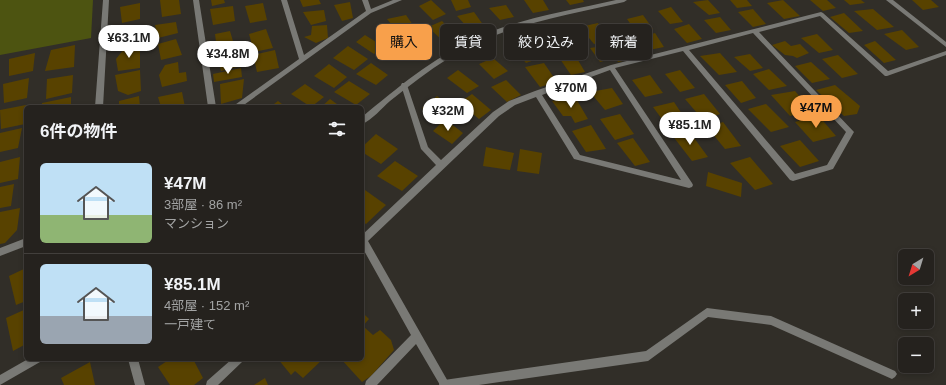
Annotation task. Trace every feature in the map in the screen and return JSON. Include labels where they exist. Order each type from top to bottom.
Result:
[{"type":"street","points":[[99,105],[107,0]]},
{"type":"street","points":[[196,0],[212,105]]},
{"type":"street","points":[[284,0],[302,59]]},
{"type":"street","points":[[365,0],[369,12]]},
{"type":"street","points":[[239,105],[369,12],[399,0]]},
{"type":"street","points":[[364,118],[438,61],[477,40],[525,23],[624,0]]},
{"type":"street","points":[[889,0],[946,45]]},
{"type":"street","points":[[364,239],[496,114],[512,103],[537,93],[611,68],[821,14],[887,74],[946,53]]},
{"type":"street","points":[[684,48],[793,178],[830,167],[850,132],[755,32]]},
{"type":"street","points":[[537,93],[577,158],[689,185],[611,68]]},
{"type":"street","points":[[404,86],[425,149],[441,165]]},
{"type":"street","points":[[0,252],[24,243]]},
{"type":"street","points":[[364,244],[444,385],[648,356],[707,312],[771,321],[892,374]]},
{"type":"street","points":[[370,385],[417,336]]},
{"type":"street","points":[[0,380],[33,361]]},
{"type":"street","points":[[134,361],[140,385]]},
{"type":"street","points":[[211,385],[237,361]]},
{"type":"green space","points":[[0,0],[93,0],[91,38],[0,55]]},
{"type":"building","points":[[160,0],[179,0],[181,14],[162,17]]},
{"type":"building","points":[[211,0],[224,0],[225,3],[212,6]]},
{"type":"building","points":[[300,0],[319,0],[321,4],[303,7]]},
{"type":"building","points":[[431,0],[446,14],[433,20],[419,6]]},
{"type":"building","points":[[451,0],[468,0],[471,7],[456,11]]},
{"type":"building","points":[[524,0],[543,0],[549,10],[533,13]]},
{"type":"building","points":[[566,0],[583,0],[584,2],[570,5]]},
{"type":"building","points":[[708,0],[720,13],[709,15],[693,2]]},
{"type":"building","points":[[730,0],[747,0],[752,6],[737,8]]},
{"type":"building","points":[[783,0],[800,16],[784,19],[767,3]]},
{"type":"building","points":[[810,0],[827,0],[836,8],[823,11]]},
{"type":"building","points":[[844,0],[861,0],[865,3],[850,5]]},
{"type":"building","points":[[912,0],[931,0],[939,7],[923,10]]},
{"type":"building","points":[[350,2],[353,18],[342,21],[334,5]]},
{"type":"building","points":[[140,3],[140,19],[122,23],[120,7]]},
{"type":"building","points":[[263,3],[267,20],[250,23],[245,6]]},
{"type":"building","points":[[506,5],[514,17],[500,20],[489,8]]},
{"type":"building","points":[[233,6],[235,21],[213,25],[210,9]]},
{"type":"building","points":[[671,7],[683,22],[670,24],[658,11]]},
{"type":"building","points":[[753,9],[766,24],[753,27],[738,12]]},
{"type":"building","points":[[873,9],[894,27],[877,30],[854,11]]},
{"type":"building","points":[[324,10],[326,21],[311,25],[303,12]]},
{"type":"building","points":[[474,12],[483,24],[464,24],[457,16]]},
{"type":"building","points":[[844,13],[863,31],[849,33],[830,17]]},
{"type":"building","points":[[406,15],[412,24],[391,24],[387,19]]},
{"type":"building","points":[[643,15],[649,24],[631,24],[627,19]]},
{"type":"building","points":[[720,17],[731,30],[716,33],[704,20]]},
{"type":"building","points":[[442,21],[445,24],[440,24],[440,38],[432,31],[432,25]]},
{"type":"building","points":[[176,22],[178,33],[158,38],[155,25]]},
{"type":"building","points":[[598,23],[599,24],[596,24],[596,44],[594,44],[588,37],[588,25]]},
{"type":"building","points":[[689,24],[702,39],[687,43],[674,29]]},
{"type":"building","points":[[327,25],[328,38],[316,43],[304,37],[311,35],[312,26]]},
{"type":"building","points":[[140,26],[141,40],[120,44],[116,30]]},
{"type":"building","points":[[266,29],[273,48],[254,52],[249,34]]},
{"type":"building","points":[[902,30],[919,47],[906,50],[884,34]]},
{"type":"building","points":[[230,31],[235,48],[217,50],[215,34]]},
{"type":"building","points":[[655,33],[664,47],[652,49],[652,34]]},
{"type":"building","points":[[817,34],[833,50],[819,53],[801,38]]},
{"type":"building","points":[[365,35],[376,42],[376,53],[374,54],[356,42]]},
{"type":"building","points":[[176,39],[182,55],[161,60],[158,44]]},
{"type":"building","points":[[785,41],[791,46],[800,44],[809,53],[797,58],[785,55],[772,45]]},
{"type":"building","points":[[875,41],[896,60],[884,63],[864,45]]},
{"type":"building","points":[[75,45],[74,67],[45,71],[51,50]]},
{"type":"building","points":[[348,46],[368,59],[354,70],[333,58]]},
{"type":"building","points":[[140,47],[140,68],[118,71],[116,59],[124,49]]},
{"type":"building","points":[[596,47],[596,56],[590,48]]},
{"type":"building","points":[[275,50],[279,68],[257,72],[253,55]]},
{"type":"building","points":[[238,52],[241,66],[221,71],[217,56]]},
{"type":"building","points":[[35,53],[33,71],[9,76],[9,59]]},
{"type":"building","points":[[720,53],[737,72],[719,75],[700,56]]},
{"type":"building","points":[[750,54],[763,68],[750,71],[734,57]]},
{"type":"building","points":[[838,55],[858,74],[842,78],[822,59]]},
{"type":"building","points":[[488,60],[495,60],[508,71],[494,79],[479,64]]},
{"type":"building","points":[[523,60],[534,60],[526,63]]},
{"type":"building","points":[[561,60],[578,60],[585,72],[571,75]]},
{"type":"building","points":[[617,60],[627,60],[618,62]]},
{"type":"building","points":[[178,62],[179,73],[186,72],[187,81],[162,87],[159,75],[165,65]]},
{"type":"building","points":[[811,62],[830,79],[812,83],[795,66]]},
{"type":"building","points":[[371,63],[388,75],[376,85],[356,74]]},
{"type":"building","points":[[544,63],[557,82],[540,87],[525,67]]},
{"type":"building","points":[[329,64],[347,77],[334,88],[314,76]]},
{"type":"building","points":[[241,68],[242,77],[214,82],[213,74]]},
{"type":"building","points":[[769,69],[787,86],[769,90],[753,74]]},
{"type":"building","points":[[140,70],[141,91],[128,95],[118,91],[115,75]]},
{"type":"building","points":[[458,70],[479,86],[467,93],[447,78]]},
{"type":"building","points":[[680,70],[695,88],[680,92],[665,74]]},
{"type":"building","points":[[73,75],[72,93],[46,99],[47,79]]},
{"type":"building","points":[[650,75],[663,93],[645,97],[632,80]]},
{"type":"building","points":[[29,78],[27,98],[4,103],[3,84]]},
{"type":"building","points":[[244,79],[242,98],[221,104],[220,84]]},
{"type":"building","points":[[506,80],[521,95],[507,102],[491,87]]},
{"type":"building","points":[[349,81],[370,94],[356,105],[334,92]]},
{"type":"building","points":[[742,81],[756,98],[741,103],[725,85]]},
{"type":"building","points":[[305,84],[324,97],[314,105],[308,105],[291,94]]},
{"type":"building","points":[[835,85],[860,106],[857,114],[844,116],[816,90]]},
{"type":"building","points":[[612,88],[623,104],[605,110],[590,92]]},
{"type":"building","points":[[795,91],[812,110],[790,116],[771,95]]},
{"type":"building","points":[[182,92],[185,105],[160,105],[158,97]]},
{"type":"building","points":[[472,94],[491,110],[479,119],[459,103]]},
{"type":"building","points":[[704,94],[720,114],[703,120],[685,99]]},
{"type":"building","points":[[574,95],[588,119],[575,123],[571,116],[563,116],[552,101]]},
{"type":"building","points":[[139,96],[140,105],[119,105],[119,101]]},
{"type":"building","points":[[437,96],[454,108],[438,120],[422,108]]},
{"type":"building","points":[[71,97],[71,105],[42,105],[42,103]]},
{"type":"building","points":[[330,99],[338,105],[323,105]]},
{"type":"building","points":[[278,101],[283,105],[273,105]]},
{"type":"building","points":[[674,102],[686,120],[667,126],[653,107]]},
{"type":"building","points":[[766,104],[789,127],[771,132],[748,109]]},
{"type":"building","points":[[24,105],[24,124],[1,129],[0,110]]},
{"type":"building","points":[[620,114],[634,134],[615,140],[600,119]]},
{"type":"building","points":[[818,115],[836,136],[813,142],[795,122]]},
{"type":"building","points":[[445,119],[463,133],[452,144],[433,131]]},
{"type":"building","points":[[723,122],[741,146],[725,149],[707,127]]},
{"type":"building","points":[[591,125],[606,149],[586,152],[572,131]]},
{"type":"building","points":[[22,128],[18,148],[0,152],[0,133]]},
{"type":"building","points":[[689,131],[708,157],[692,161],[672,135]]},
{"type":"building","points":[[376,134],[398,149],[381,164],[364,153],[364,145]]},
{"type":"building","points":[[633,138],[650,162],[635,166],[617,143]]},
{"type":"building","points":[[800,140],[819,161],[800,167],[780,146]]},
{"type":"building","points":[[486,147],[514,153],[510,170],[483,166]]},
{"type":"building","points":[[520,149],[542,153],[539,174],[517,171]]},
{"type":"building","points":[[20,157],[18,179],[0,183],[0,162]]},
{"type":"building","points":[[750,157],[773,184],[755,190],[730,163]]},
{"type":"building","points":[[395,161],[418,176],[402,191],[377,176]]},
{"type":"building","points":[[708,172],[742,183],[741,197],[706,186]]},
{"type":"building","points":[[14,184],[11,206],[0,208],[0,187]]},
{"type":"building","points":[[364,191],[386,205],[366,224],[364,222]]},
{"type":"building","points":[[20,208],[17,230],[5,243],[0,244],[0,212]]},
{"type":"building","points":[[24,269],[24,302],[16,305],[9,276]]},
{"type":"building","points":[[24,310],[24,345],[13,351],[6,318]]},
{"type":"building","points":[[364,314],[369,319],[364,325]]},
{"type":"building","points":[[364,327],[373,335],[380,330],[391,340],[394,350],[371,376],[362,382],[343,361],[364,361]]},
{"type":"building","points":[[167,361],[194,361],[203,378],[194,385],[170,385],[158,367]]},
{"type":"building","points":[[280,361],[321,361],[303,378],[295,371],[291,375]]},
{"type":"building","points":[[90,362],[95,385],[64,385],[61,378]]},
{"type":"building","points":[[265,378],[268,385],[254,385]]}]
